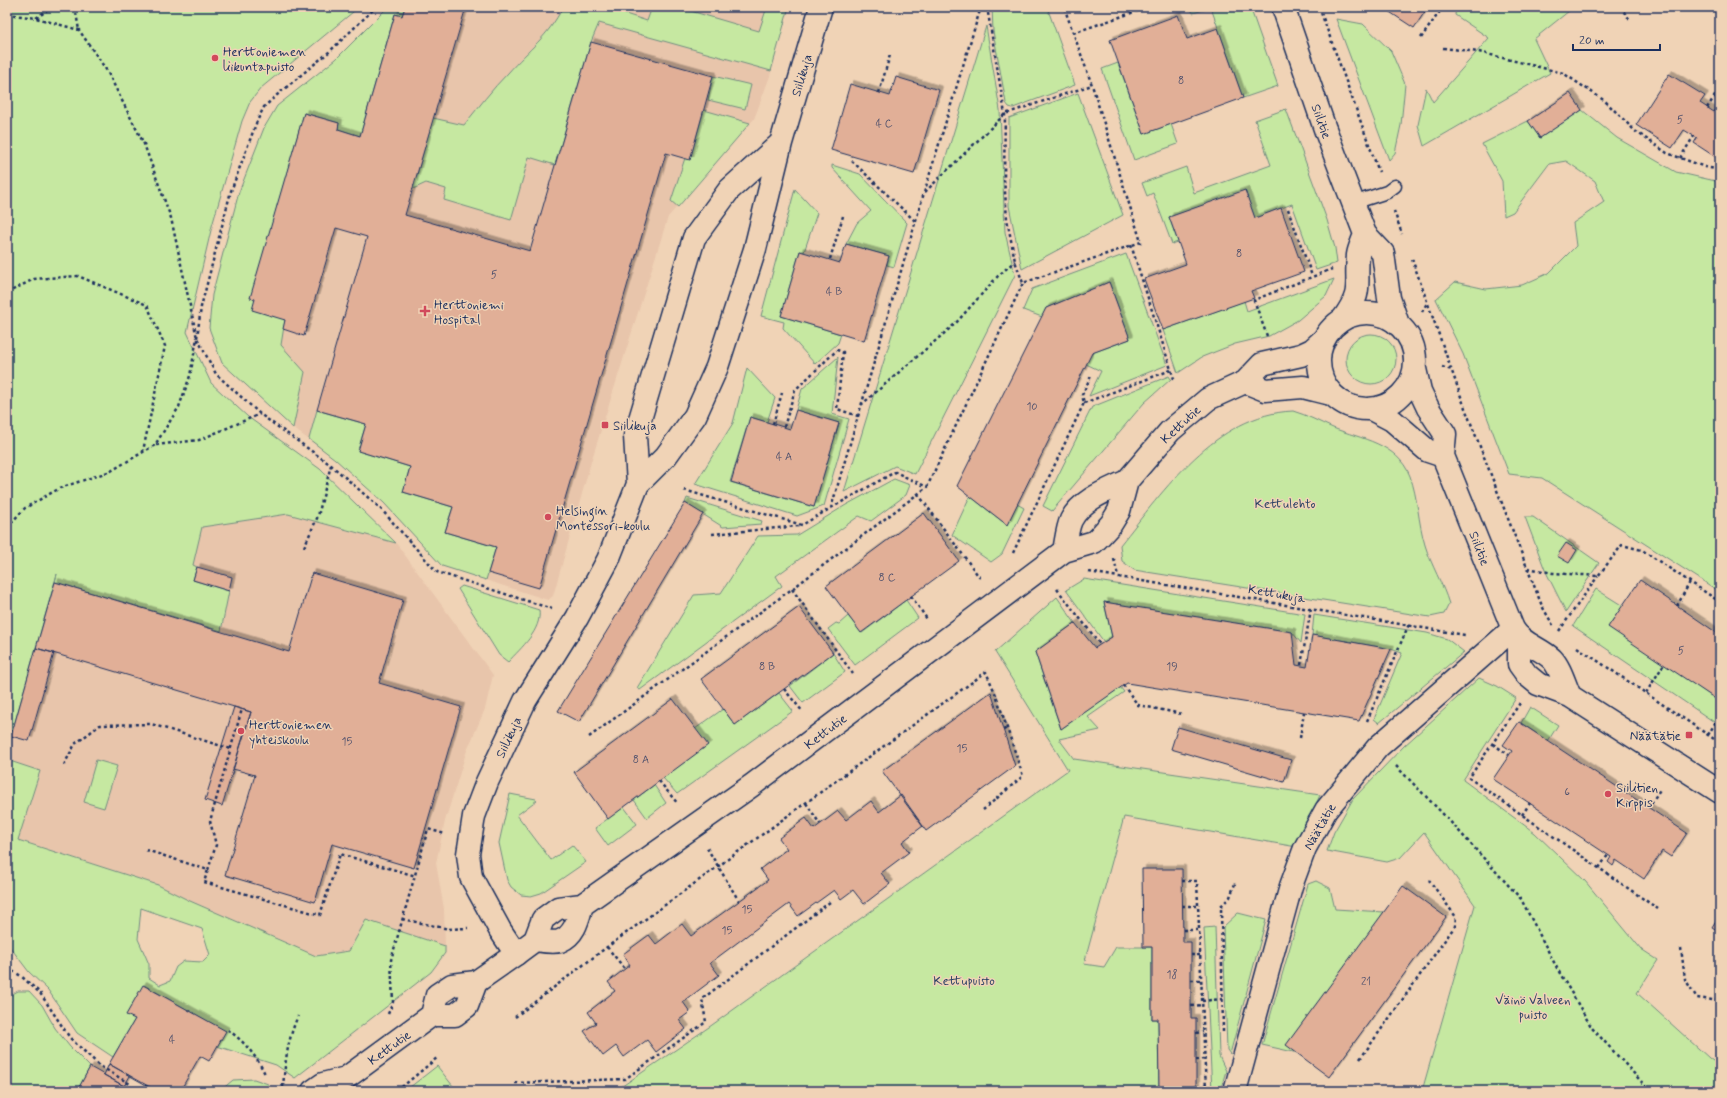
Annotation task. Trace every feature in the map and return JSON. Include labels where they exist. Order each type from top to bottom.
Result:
[{"type":"street","name":"Siilikuja","points":[[516,954],[500,930],[471,877],[468,854],[474,816],[487,782],[525,700],[577,618],[608,560],[638,484],[666,456],[695,416],[717,367],[755,249],[781,143],[821,7]]},
{"type":"street","name":"Siilitie","points":[[1282,7],[1365,234],[1383,253],[1389,298],[1398,324]]},
{"type":"street","name":"Siilikuja","points":[[638,484],[635,436],[694,238],[729,190],[781,143]]},
{"type":"street","points":[[1343,319],[1357,314],[1371,313],[1385,316],[1398,324],[1407,334],[1413,345],[1415,369],[1406,390],[1398,398],[1386,406],[1371,409],[1357,409],[1343,403],[1331,394],[1323,382],[1319,368],[1319,354],[1323,340],[1332,328],[1343,319],[1353,305],[1358,291],[1358,254],[1365,234]]},
{"type":"street","name":"Kettutie","points":[[1064,551],[1071,520],[1077,513],[1102,492],[1127,481],[1170,431],[1208,399],[1244,382],[1262,364],[1301,355],[1312,350],[1323,340]]},
{"type":"street","name":"Siilitie","points":[[1415,369],[1420,391],[1428,408],[1445,434],[1443,456],[1516,633],[1519,664],[1527,675],[1538,684],[1570,696],[1720,792]]},
{"type":"street","points":[[1244,382],[1265,390],[1303,387],[1331,394]]},
{"type":"street","points":[[1371,409],[1392,420],[1428,451],[1443,456]]},
{"type":"street","name":"Kettutie","points":[[313,1091],[323,1084],[345,1085],[432,1015],[438,995],[452,985],[476,982],[535,940],[559,941],[574,930],[582,905],[751,786],[1064,551],[1094,542],[1111,524],[1119,511],[1127,481]]},
{"type":"street","name":"Näätätie","points":[[1235,1091],[1291,886],[1305,848],[1326,810],[1378,747],[1516,633]]},
{"type":"lane","points":[[1353,204],[1391,189]]},
{"type":"path","points":[[36,18],[52,7]]},
{"type":"path","points":[[75,7],[79,30],[107,71],[144,144],[171,218],[197,338],[216,374],[260,414],[331,465],[380,508],[437,572],[557,610]]},
{"type":"path","points":[[155,445],[179,407],[190,376],[201,307],[231,191],[257,121],[264,107],[329,52],[376,7]]},
{"type":"path","points":[[831,508],[915,221],[981,7]]},
{"type":"path","points":[[589,737],[792,589],[927,487],[1023,283],[1016,261],[1007,212],[1004,178],[1005,114],[987,7]]},
{"type":"path","points":[[1023,283],[1141,242],[1092,85],[1064,7]]},
{"type":"path","points":[[1073,33],[1149,7]]},
{"type":"path","points":[[1319,7],[1391,189],[1405,241]]},
{"type":"path","points":[[1421,38],[1443,7]]},
{"type":"path","points":[[1620,7],[1631,21]]},
{"type":"path","points":[[7,14],[36,18],[79,30]]},
{"type":"path","points":[[1443,48],[1479,52],[1563,73],[1605,101],[1635,131],[1667,153],[1705,167],[1720,170]]},
{"type":"path","points":[[879,93],[890,55]]},
{"type":"path","points":[[924,193],[1005,114],[1092,85]]},
{"type":"path","points":[[1707,108],[1720,88]]},
{"type":"path","points":[[1680,158],[1694,136]]},
{"type":"path","points":[[852,161],[915,221]]},
{"type":"path","points":[[1288,209],[1312,276]]},
{"type":"path","points":[[830,259],[843,216]]},
{"type":"path","points":[[1132,245],[1175,382]]},
{"type":"path","points":[[1410,255],[1465,408],[1542,606],[1558,633],[1598,576],[1622,546],[1642,550],[1720,602]]},
{"type":"path","points":[[861,405],[955,324],[998,276],[1016,261]]},
{"type":"path","points":[[1270,342],[1254,300],[1336,267]]},
{"type":"path","points":[[7,293],[34,279],[78,276],[147,305],[164,346],[143,451]]},
{"type":"path","points":[[784,427],[795,390],[837,350],[843,352],[837,409],[858,416]]},
{"type":"path","points":[[1084,403],[1170,370]]},
{"type":"path","points":[[1013,553],[1084,403],[1082,395],[1092,374]]},
{"type":"path","points":[[773,424],[782,393]]},
{"type":"path","points":[[7,528],[25,508],[60,488],[111,471],[155,445],[199,440],[260,414]]},
{"type":"path","points":[[304,547],[318,516],[331,465]]},
{"type":"path","points":[[712,534],[802,525],[895,472],[927,487]]},
{"type":"path","points":[[684,490],[802,525]]},
{"type":"path","points":[[918,494],[980,578]]},
{"type":"path","points":[[1113,556],[1118,576]]},
{"type":"path","points":[[1528,568],[1553,573],[1598,576]]},
{"type":"path","name":"Kettukuja","points":[[1083,571],[1468,635]]},
{"type":"path","points":[[1677,606],[1690,582]]},
{"type":"path","points":[[792,589],[853,674]]},
{"type":"path","points":[[1057,589],[1100,644]]},
{"type":"path","points":[[911,596],[927,619]]},
{"type":"path","points":[[1301,665],[1311,609]]},
{"type":"path","points":[[1409,624],[1365,726],[1378,747],[1446,817],[1521,899],[1558,970],[1592,1028],[1650,1091]]},
{"type":"path","points":[[1576,646],[1720,743]]},
{"type":"path","points":[[1646,693],[1664,664]]},
{"type":"path","points":[[515,1017],[607,947],[986,672],[1008,728],[1023,776],[983,810]]},
{"type":"path","points":[[1123,685],[1138,705],[1182,714]]},
{"type":"path","points":[[784,689],[803,712]]},
{"type":"path","points":[[1524,698],[1469,778],[1658,909]]},
{"type":"path","points":[[242,709],[210,822],[216,845],[204,882],[320,915],[340,854],[416,876]]},
{"type":"path","points":[[1300,738],[1304,712]]},
{"type":"path","points":[[1708,734],[1720,715]]},
{"type":"path","points":[[64,765],[75,744],[100,725],[151,724],[231,749]]},
{"type":"path","points":[[1003,730],[1008,728]]},
{"type":"path","points":[[1493,744],[1509,755]]},
{"type":"path","points":[[659,781],[678,804]]},
{"type":"path","points":[[1648,808],[1661,788]]},
{"type":"path","points":[[806,803],[820,824]]},
{"type":"path","points":[[1522,815],[1530,803]]},
{"type":"path","points":[[387,1016],[393,1002],[391,960],[416,876],[428,828],[449,835]]},
{"type":"path","points":[[706,846],[740,901]]},
{"type":"path","points":[[146,850],[208,870]]},
{"type":"path","points":[[1599,868],[1608,854]]},
{"type":"path","points":[[1360,1059],[1455,926],[1456,917],[1430,880]]},
{"type":"path","points":[[1182,881],[1197,881],[1206,1090],[1196,1088]]},
{"type":"path","points":[[1223,1038],[1221,906],[1230,897],[1236,881]]},
{"type":"path","points":[[515,1083],[625,1079],[706,1022],[702,999],[830,902]]},
{"type":"path","points":[[1182,906],[1198,906]]},
{"type":"path","points":[[402,919],[449,929],[468,928]]},
{"type":"path","points":[[1183,930],[1199,930]]},
{"type":"path","points":[[607,947],[625,969]]},
{"type":"path","points":[[1681,948],[1685,979],[1697,998],[1720,1001]]},
{"type":"path","points":[[1191,955],[1200,954]]},
{"type":"path","points":[[7,968],[21,976],[40,993],[70,1038],[100,1066],[130,1084],[132,1091]]},
{"type":"path","points":[[1191,980],[1201,980]]},
{"type":"path","points":[[1202,1001],[1222,999]]},
{"type":"path","points":[[1191,1006],[1202,1005]]},
{"type":"path","points":[[283,1087],[286,1058],[293,1028],[298,1016]]},
{"type":"path","points":[[228,1030],[239,1038],[260,1064],[265,1074]]},
{"type":"path","points":[[1196,1033],[1203,1032]]},
{"type":"path","points":[[397,1091],[438,1057]]},
{"type":"path","points":[[1196,1060],[1205,1059]]},
{"type":"path","points":[[142,1091],[146,1085]]},
{"type":"shaded area","name":"Herttoniemi Hospital","points":[[388,7],[789,7],[770,76],[754,119],[668,217],[591,462],[553,596],[548,600],[442,566],[384,503],[335,459],[293,428],[222,363],[209,328],[212,295],[239,192],[264,128],[277,106],[336,59]]},
{"type":"shaded area","name":"Herttoniemen yhteiskoulu","points":[[288,514],[396,543],[493,675],[485,709],[466,753],[445,821],[436,863],[444,909],[445,946],[366,920],[349,951],[316,956],[190,901],[158,885],[7,836],[7,566],[202,527]]},
{"type":"green space","points":[[7,7],[359,7],[261,88],[250,102],[242,121],[212,226],[187,332],[211,383],[248,417],[320,469],[396,543],[288,514],[202,527],[193,565],[197,567],[193,580],[229,591],[221,631],[55,582],[57,574],[11,736],[7,733]]},
{"type":"green space","points":[[388,7],[405,7],[402,16],[395,14],[360,136],[338,129],[339,123],[304,113],[251,298],[285,320],[281,345],[305,372],[293,428],[222,363],[209,328],[212,295],[239,192],[264,128],[277,106],[336,59]]},
{"type":"green space","points":[[563,7],[604,7],[647,21],[652,7],[677,7],[759,31],[767,7],[789,7],[771,71],[599,23],[591,42],[555,165],[529,157],[511,220],[444,200],[446,189],[426,183],[413,189],[433,118],[464,125],[496,85],[551,27]]},
{"type":"green space","points":[[992,7],[1047,7],[1075,85],[1013,108],[1009,107],[1006,103],[993,31]]},
{"type":"green space","points":[[1190,7],[1250,7],[1278,86],[1243,98],[1211,8],[1193,13]]},
{"type":"green space","points":[[1456,7],[1574,7],[1534,39],[1550,73],[1424,146],[1418,125],[1426,88],[1433,102],[1489,38],[1455,15]]},
{"type":"green space","points":[[1336,19],[1363,24],[1391,51],[1405,84],[1401,125],[1395,153],[1389,160]]},
{"type":"green space","points":[[986,26],[1000,110],[1005,232],[1015,275],[915,474],[895,466],[844,492]]},
{"type":"green space","points":[[1118,63],[1144,134],[1171,124],[1178,144],[1134,160],[1102,69]]},
{"type":"green space","points":[[713,76],[751,85],[745,109],[708,100]]},
{"type":"green space","points":[[1078,93],[1123,215],[1022,269],[1009,206],[1009,118]]},
{"type":"green space","points":[[1286,109],[1327,220],[1335,248],[1337,263],[1316,270],[1292,204],[1255,218],[1245,191],[1169,217],[1178,242],[1172,244],[1153,193],[1147,196],[1142,183],[1186,167],[1194,193],[1271,165],[1255,120]]},
{"type":"green space","points":[[704,110],[750,123],[678,207],[671,201],[685,158],[690,159]]},
{"type":"green space","points":[[1582,110],[1617,138],[1676,172],[1720,182],[1720,592],[1542,478],[1509,474],[1463,354],[1436,299],[1455,282],[1486,289],[1522,285],[1549,273],[1576,246],[1573,223],[1604,202],[1595,181],[1566,161],[1549,164],[1513,212],[1504,216],[1502,181],[1482,144],[1528,121],[1540,138]]},
{"type":"green space","points":[[832,165],[860,174],[907,223],[894,267],[887,265],[889,256],[846,244],[857,223],[871,211],[832,168]]},
{"type":"green space","points":[[795,189],[817,213],[804,252],[800,251],[781,316],[841,334],[838,343],[815,364],[783,328],[784,322],[761,316]]},
{"type":"green space","points":[[1126,254],[1167,365],[1089,396],[1101,371],[1086,364],[1092,353],[1130,339],[1109,282],[1046,308],[1042,317],[1023,310],[1032,289]]},
{"type":"green space","points":[[1334,279],[1326,296],[1298,320],[1269,336],[1235,344],[1202,357],[1178,373],[1163,330],[1244,301],[1247,311]]},
{"type":"green space","points":[[1366,334],[1376,334],[1389,341],[1396,354],[1396,364],[1389,377],[1376,384],[1366,384],[1357,380],[1350,373],[1346,364],[1346,354],[1350,345],[1357,338]]},
{"type":"green space","points":[[838,357],[832,414],[849,419],[824,506],[797,516],[695,484],[733,423],[747,368],[775,398],[767,422],[750,417],[730,482],[814,507],[839,423],[796,410],[802,389]]},
{"type":"green space","points":[[1169,376],[1171,379],[1144,403],[1052,511],[1043,506],[1092,407]]},
{"type":"green space","points":[[317,410],[366,424],[358,451],[410,467],[403,492],[453,507],[445,532],[496,547],[486,580],[442,566],[384,503],[335,459],[309,439]]},
{"type":"green space","name":"Kettulehto","points":[[1293,411],[1377,444],[1396,456],[1404,465],[1413,484],[1425,545],[1449,604],[1444,614],[1430,617],[1134,570],[1122,561],[1120,545],[1155,501],[1194,458],[1216,440],[1240,425],[1265,415]]},
{"type":"green space","points":[[894,479],[910,485],[906,495],[871,521],[859,516],[776,576],[782,586],[640,690],[637,688],[694,595],[721,593],[758,536],[797,535],[846,505]]},
{"type":"green space","points":[[970,496],[1007,525],[1017,504],[1024,508],[1002,554],[991,562],[952,535]]},
{"type":"green space","points":[[687,498],[762,521],[761,524],[723,527],[685,503]]},
{"type":"green space","points":[[1525,517],[1533,517],[1599,563],[1566,612],[1545,570]]},
{"type":"green space","points":[[1084,579],[1305,614],[1301,643],[1292,632],[1104,602],[1112,637],[1104,642],[1066,590]]},
{"type":"green space","points":[[462,586],[539,610],[539,617],[534,632],[508,662],[499,655],[458,589]]},
{"type":"green space","points":[[1596,589],[1623,606],[1609,625],[1720,702],[1720,726],[1573,626]]},
{"type":"green space","name":"Kettupuisto","points":[[1057,597],[1075,623],[1035,652],[1061,729],[1120,687],[1124,692],[1088,717],[1100,730],[1059,739],[1074,759],[1320,795],[1297,847],[1124,817],[1084,964],[1104,967],[1116,947],[1152,947],[1152,1019],[1158,1019],[1159,1091],[615,1091],[712,1025],[1068,770],[995,652]]},
{"type":"green space","points":[[906,600],[918,618],[855,665],[828,629],[836,623],[839,624],[848,616],[862,633]]},
{"type":"green space","points":[[1314,615],[1427,633],[1447,639],[1464,652],[1379,723],[1374,719],[1402,653],[1391,649],[1312,635]]},
{"type":"green space","points":[[833,653],[845,672],[803,703],[790,686]]},
{"type":"green space","name":"Väinö Valveen puisto","points":[[1479,678],[1497,686],[1516,698],[1463,780],[1535,833],[1585,881],[1641,949],[1658,960],[1637,993],[1709,1058],[1720,1066],[1720,1091],[1422,1091],[1475,905],[1424,832],[1400,858],[1387,862],[1327,851],[1334,832],[1353,799],[1404,746]]},
{"type":"green space","points":[[779,693],[793,711],[677,794],[663,778],[707,745],[695,729],[723,709],[735,725]]},
{"type":"green space","points":[[1530,707],[1558,725],[1548,741],[1521,723]]},
{"type":"green space","points":[[7,760],[40,771],[18,840],[158,885],[190,901],[316,956],[349,951],[366,920],[445,946],[445,953],[431,972],[295,1078],[276,1065],[217,1046],[225,1031],[144,985],[127,1014],[135,1019],[113,1057],[77,1033],[48,990],[29,972],[7,943]],"holes":[[[141,908],[202,929],[210,955],[203,962],[184,961],[176,967],[170,981],[160,985],[149,978],[149,964],[138,939]]]},
{"type":"green space","points":[[96,760],[117,766],[104,808],[84,802]]},
{"type":"green space","points":[[654,785],[666,803],[647,818],[634,800]]},
{"type":"green space","points":[[510,794],[537,800],[517,815],[551,860],[572,845],[586,862],[541,893],[531,896],[521,895],[511,887],[507,880],[499,843]]},
{"type":"green space","points":[[624,807],[637,824],[608,846],[595,828]]},
{"type":"green space","points":[[1316,881],[1330,888],[1335,909],[1384,912],[1298,1053],[1262,1045],[1308,884]]},
{"type":"green space","points":[[1238,913],[1266,920],[1230,1054],[1227,1050],[1223,927]]},
{"type":"green space","points":[[1215,927],[1219,1056],[1226,1071],[1220,1091],[1212,1091],[1204,928]]},
{"type":"green space","points":[[18,991],[29,991],[42,1005],[55,1028],[70,1047],[90,1067],[77,1091],[7,1091],[7,997]]},
{"type":"green space","points":[[437,1066],[457,1091],[405,1091]]},
{"type":"green space","points":[[254,1079],[268,1084],[273,1091],[220,1091],[233,1080]]},
{"type":"building","points":[[405,7],[428,7],[439,10],[440,7],[466,7],[405,215],[530,251],[591,42],[713,76],[690,160],[666,153],[539,588],[488,573],[496,547],[445,532],[453,507],[403,492],[410,467],[358,451],[366,424],[317,410],[367,237],[336,228],[304,336],[283,329],[285,320],[252,310],[255,299],[250,298],[304,113],[339,123],[338,129],[360,136],[395,14],[402,16]]},
{"type":"building","points":[[1382,7],[1428,7],[1414,28]]},
{"type":"building","points":[[1178,15],[1187,39],[1218,28],[1243,98],[1144,134],[1110,40]]},
{"type":"building","points":[[1669,74],[1705,96],[1700,103],[1714,112],[1720,103],[1720,160],[1694,143],[1697,138],[1684,130],[1672,148],[1636,125]]},
{"type":"building","points":[[896,77],[939,90],[914,174],[831,150],[850,84],[890,96]]},
{"type":"building","points":[[1570,93],[1582,110],[1540,138],[1528,121]]},
{"type":"building","points":[[1245,190],[1255,218],[1281,208],[1304,272],[1251,291],[1254,298],[1163,330],[1144,279],[1186,264],[1169,217]]},
{"type":"building","points":[[846,244],[889,256],[864,341],[781,316],[800,251],[840,263]]},
{"type":"building","points":[[1109,282],[1130,339],[1092,353],[1007,525],[957,486],[1046,308]]},
{"type":"building","points":[[796,410],[839,423],[814,507],[731,482],[750,417],[790,429]]},
{"type":"building","points":[[685,503],[703,514],[579,722],[558,711]]},
{"type":"building","points":[[924,513],[959,561],[861,633],[826,586]]},
{"type":"building","points":[[1566,543],[1577,550],[1569,563],[1557,556]]},
{"type":"building","points":[[197,567],[232,577],[229,591],[193,580]]},
{"type":"building","points":[[312,573],[403,600],[379,683],[461,707],[414,868],[332,844],[315,902],[225,875],[255,775],[233,769],[251,712],[36,648],[55,582],[289,652]]},
{"type":"building","points":[[1640,580],[1720,635],[1720,702],[1608,627]]},
{"type":"building","points":[[1104,602],[1292,632],[1296,665],[1307,667],[1312,635],[1391,649],[1359,721],[1127,683],[1061,729],[1035,652],[1075,623],[1095,648],[1112,637]]},
{"type":"building","points":[[799,607],[833,653],[735,725],[701,679]]},
{"type":"building","points":[[36,648],[54,653],[29,741],[11,736]]},
{"type":"building","points":[[991,692],[1015,766],[926,831],[882,771]]},
{"type":"building","points":[[673,699],[708,745],[608,819],[574,772]]},
{"type":"building","points":[[234,707],[251,712],[222,806],[205,800]]},
{"type":"building","points":[[1519,722],[1687,833],[1671,857],[1662,851],[1644,879],[1616,860],[1613,866],[1608,862],[1611,857],[1493,779],[1512,751],[1503,745]]},
{"type":"building","points":[[1178,727],[1291,760],[1284,782],[1171,749]]},
{"type":"building","points":[[901,795],[923,826],[902,842],[909,852],[881,873],[890,884],[864,904],[853,890],[841,899],[834,890],[798,916],[789,904],[710,963],[719,975],[683,1002],[690,1012],[679,1020],[686,1029],[656,1052],[647,1040],[624,1057],[616,1046],[603,1056],[584,1031],[596,1023],[588,1012],[615,991],[608,982],[630,965],[623,954],[649,935],[656,944],[682,924],[691,936],[768,880],[760,869],[787,849],[779,838],[806,818],[814,829],[838,811],[846,820],[871,801],[879,812]]},
{"type":"building","points":[[1142,869],[1182,869],[1183,942],[1191,942],[1191,1018],[1196,1018],[1196,1091],[1159,1091],[1158,1019],[1152,1019],[1152,947],[1143,947]]},
{"type":"building","points":[[1403,886],[1446,917],[1329,1077],[1286,1045]]},
{"type":"building","points":[[1720,914],[1720,932],[1712,927]]},
{"type":"building","points":[[143,985],[226,1031],[209,1061],[200,1056],[180,1091],[157,1091],[109,1064],[135,1019],[126,1015]]},
{"type":"building","points":[[109,1064],[130,1076],[124,1086],[104,1075]]},
{"type":"building","points":[[90,1067],[124,1086],[121,1091],[77,1091]]},
{"type":"place","name":"Herttoniemen liikuntapuisto","points":[[215,58]]},
{"type":"place","name":"Herttoniemi Hospital","points":[[425,311]]},
{"type":"place","name":"Siilikuja","points":[[605,425]]},
{"type":"place","name":"Helsingin Montessori-koulu","points":[[548,517]]},
{"type":"place","name":"Herttoniemen yhteiskoulu","points":[[241,731]]},
{"type":"place","name":"Näätätie","points":[[1689,735]]},
{"type":"place","name":"Siilitien Kirppis","points":[[1608,794]]}]
